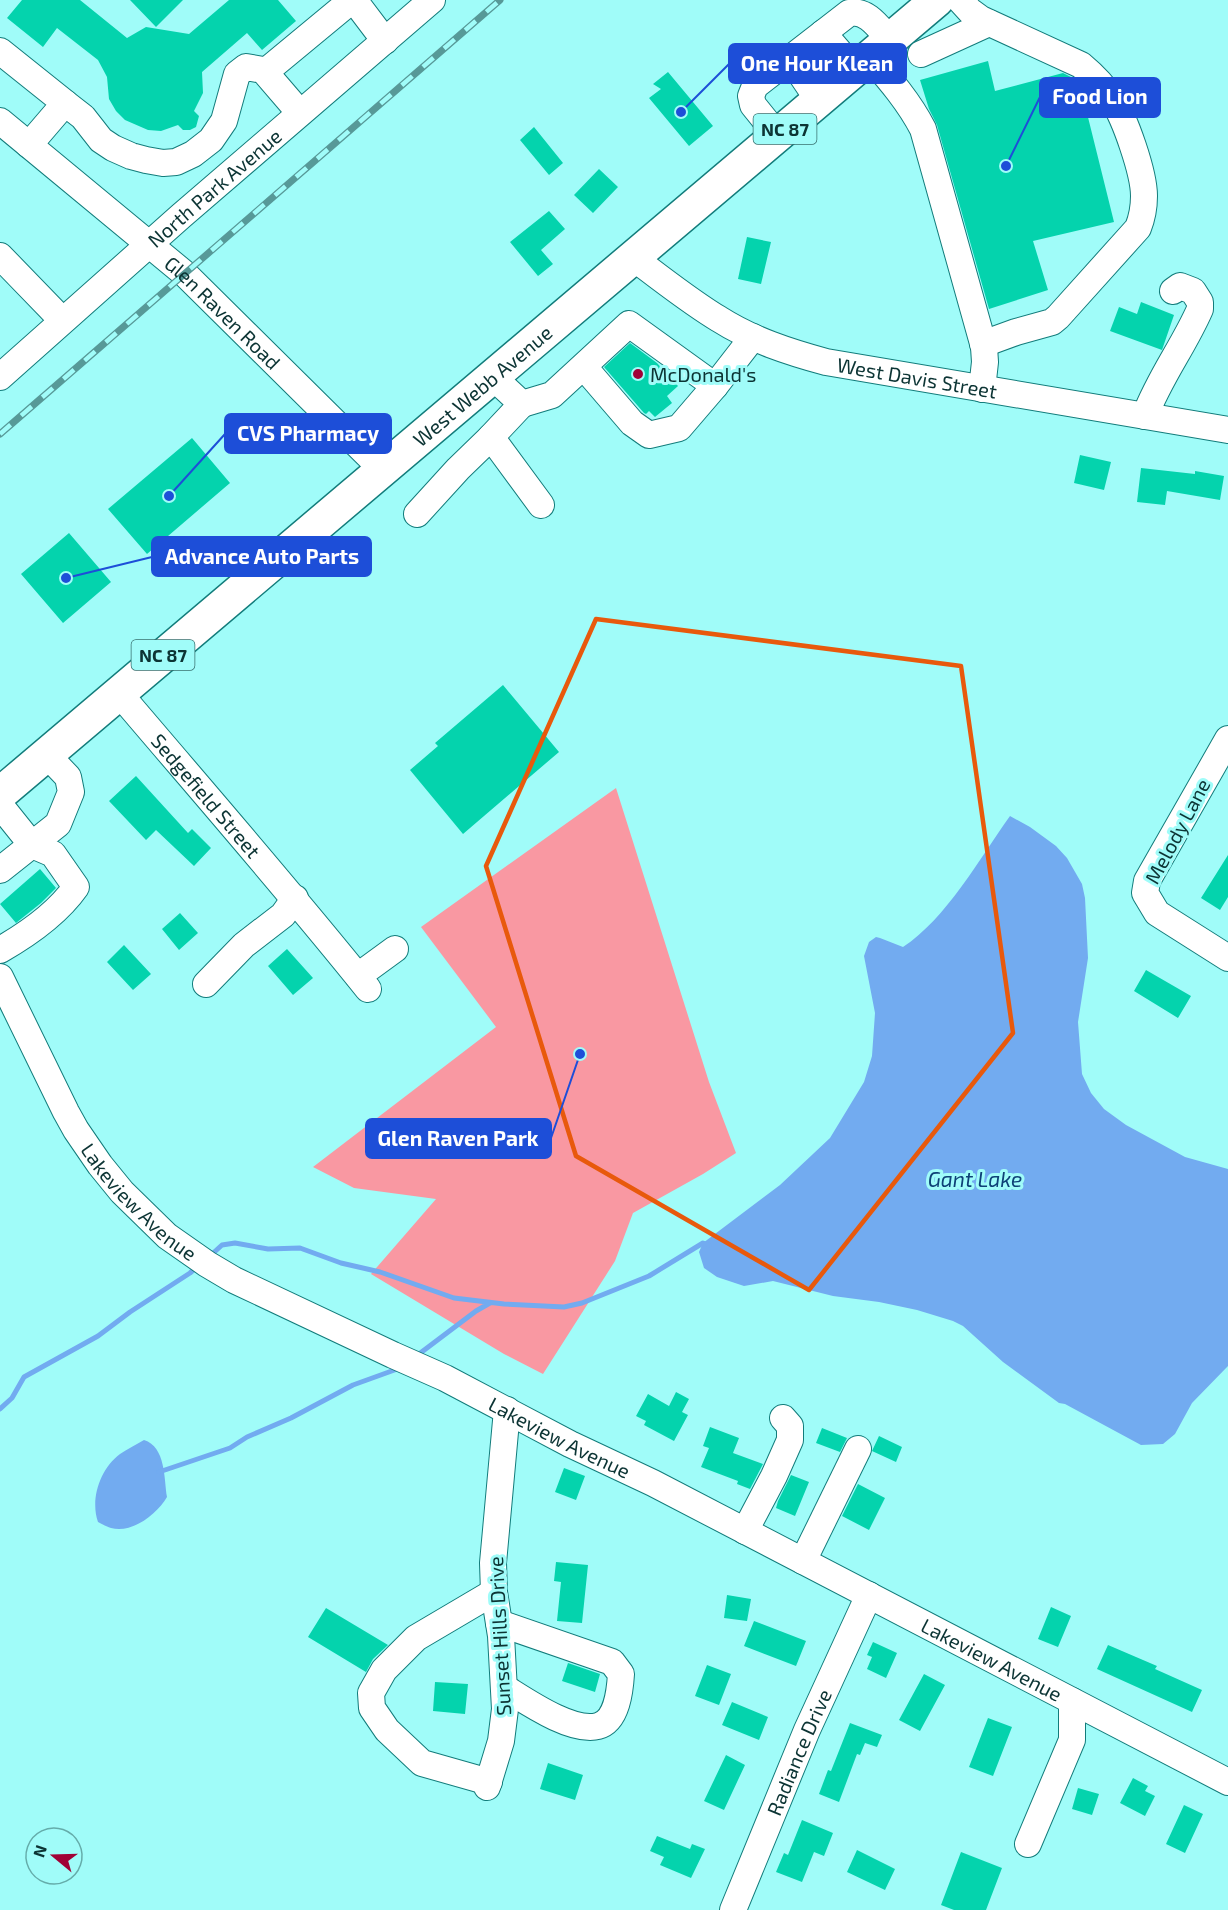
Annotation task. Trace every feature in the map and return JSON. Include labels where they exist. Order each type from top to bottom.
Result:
[{"type":"highway","name":"West Webb Avenue","points":[[0,794],[937,0]]},
{"type":"street","name":"North Park Avenue","points":[[0,377],[62,320],[432,0]]},
{"type":"street","points":[[960,0],[970,11],[989,23],[1081,65],[1094,76],[1112,98],[1124,120],[1142,180],[1144,195],[1142,218],[1138,228],[1058,317],[1052,322],[983,344]]},
{"type":"street","points":[[265,72],[358,2],[385,40]]},
{"type":"street","points":[[778,136],[753,105],[751,96],[755,86],[849,13],[856,11],[865,14],[872,56]]},
{"type":"street","points":[[921,54],[989,23]]},
{"type":"street","points":[[823,33],[872,56],[914,111],[924,129],[983,344],[985,362],[982,389]]},
{"type":"street","points":[[0,51],[83,117],[101,140],[131,156],[146,160],[163,163],[176,162],[193,154],[211,140],[224,121],[237,74],[246,67],[265,72],[300,113]]},
{"type":"street","points":[[790,58],[819,101]]},
{"type":"street","points":[[28,145],[65,103]]},
{"type":"street","name":"Glen Raven Road","points":[[0,121],[185,274],[382,469]]},
{"type":"street","points":[[0,256],[62,320]]},
{"type":"street","name":"West Davis Street","points":[[632,257],[719,320],[753,338],[784,350],[826,362],[1228,430]]},
{"type":"street","points":[[1145,416],[1154,392],[1169,369],[1200,309],[1200,302],[1193,291],[1180,286],[1173,291]]},
{"type":"street","points":[[417,514],[522,404],[552,395],[629,324],[716,386]]},
{"type":"street","points":[[584,367],[632,423],[649,435],[679,428],[716,386],[753,338]]},
{"type":"street","points":[[492,376],[522,404]]},
{"type":"street","points":[[491,436],[541,505]]},
{"type":"street","name":"Sedgefield Street","points":[[118,692],[295,898],[363,982],[395,949]]},
{"type":"street","name":"Melody Lane","points":[[1228,739],[1147,881],[1144,893],[1157,913],[1228,958]]},
{"type":"street","points":[[0,870],[43,849],[58,824],[71,792],[68,777],[46,754]]},
{"type":"street","points":[[0,805],[76,887],[66,902],[21,938],[0,950]]},
{"type":"street","points":[[206,984],[244,945],[283,915],[295,898]]},
{"type":"street","name":"Lakeview Avenue","points":[[0,977],[76,1130],[100,1166],[122,1192],[167,1236],[207,1264],[234,1280],[446,1378],[1228,1782]]},
{"type":"street","name":"Sunset Hills Drive","points":[[494,1592],[416,1638],[384,1670],[371,1693],[372,1708],[387,1730],[422,1763],[488,1784],[501,1740],[505,1710],[493,1563],[507,1410]]},
{"type":"street","points":[[745,1531],[790,1440],[790,1426],[783,1418]]},
{"type":"street","points":[[803,1561],[858,1449]]},
{"type":"street","name":"Radiance Drive","points":[[733,1910],[807,1730],[869,1595]]},
{"type":"street","points":[[499,1623],[612,1662],[621,1674],[620,1696],[609,1718],[600,1726],[584,1727],[566,1721],[538,1708],[505,1688]]},
{"type":"street","points":[[1028,1844],[1072,1740],[1072,1701]]},
{"type":"highlighted area","points":[[596,619],[961,666],[1013,1033],[809,1290],[576,1156],[486,866]]},
{"type":"shaded area","points":[[616,788],[709,1082],[736,1153],[633,1213],[615,1261],[543,1374],[504,1354],[371,1274],[436,1199],[354,1188],[313,1167],[496,1027],[421,927]]},
{"type":"water","name":"Gant Lake","points":[[1010,816],[1056,846],[1067,858],[1082,884],[1085,898],[1088,958],[1078,1022],[1082,1074],[1091,1093],[1104,1109],[1126,1125],[1185,1157],[1228,1169],[1228,1366],[1192,1403],[1175,1434],[1163,1444],[1141,1445],[1065,1404],[1059,1403],[1003,1362],[963,1326],[953,1321],[917,1310],[833,1296],[773,1281],[744,1286],[717,1277],[704,1268],[699,1252],[703,1243],[780,1185],[830,1138],[864,1082],[872,1056],[875,1013],[864,956],[869,942],[876,937],[903,947],[919,935],[934,921],[961,887]]},
{"type":"water","points":[[144,1440],[156,1449],[160,1456],[167,1497],[157,1510],[143,1521],[127,1528],[108,1527],[98,1522],[95,1504],[98,1485],[113,1460]]},
{"type":"building","points":[[22,0],[80,0],[127,38],[146,27],[189,34],[229,0],[278,0],[296,21],[262,50],[247,33],[202,72],[203,93],[194,111],[199,116],[196,127],[183,130],[178,125],[161,131],[148,130],[125,120],[109,99],[107,77],[98,60],[57,28],[43,47],[7,18]]},
{"type":"building","points":[[130,0],[183,0],[156,27]]},
{"type":"building","points":[[988,61],[995,91],[1063,73],[1080,85],[1114,222],[1033,241],[1048,290],[989,309],[937,125],[929,109],[920,80]]},
{"type":"building","points":[[668,72],[713,126],[689,146],[649,98],[661,89],[653,84]]},
{"type":"building","points":[[534,127],[563,163],[549,175],[520,140]]},
{"type":"building","points":[[599,169],[618,187],[593,213],[574,195]]},
{"type":"building","points":[[549,211],[565,229],[541,250],[553,264],[538,276],[510,242]]},
{"type":"building","points":[[747,237],[771,242],[761,284],[738,279]]},
{"type":"building","points":[[1141,302],[1174,315],[1162,350],[1110,331],[1119,307],[1137,314]]},
{"type":"building","name":"McDonald's","points":[[630,343],[657,363],[678,386],[667,396],[672,403],[655,417],[649,411],[644,413],[604,367]]},
{"type":"building","points":[[192,438],[230,483],[147,554],[108,509]]},
{"type":"building","points":[[1080,455],[1111,462],[1104,490],[1074,483]]},
{"type":"building","points":[[1141,468],[1195,474],[1195,471],[1224,476],[1220,500],[1167,491],[1165,505],[1137,502]]},
{"type":"building","points":[[69,533],[111,582],[63,623],[21,574]]},
{"type":"building","points":[[503,685],[559,752],[463,834],[410,770],[438,746],[435,743]]},
{"type":"building","points":[[136,776],[188,833],[192,829],[211,848],[194,866],[156,830],[146,840],[109,801]]},
{"type":"building","points":[[1228,855],[1228,897],[1220,910],[1201,898]]},
{"type":"building","points":[[40,869],[56,888],[16,923],[0,904]]},
{"type":"building","points":[[180,913],[198,933],[179,950],[162,929]]},
{"type":"building","points":[[124,945],[151,974],[133,990],[107,962]]},
{"type":"building","points":[[287,949],[313,978],[293,995],[268,966]]},
{"type":"building","points":[[1146,970],[1191,996],[1178,1018],[1134,991]]},
{"type":"building","points":[[676,1392],[689,1399],[682,1412],[688,1415],[674,1441],[644,1425],[646,1421],[636,1416],[648,1394],[669,1406]]},
{"type":"building","points":[[710,1427],[739,1438],[733,1453],[763,1464],[750,1489],[737,1484],[738,1481],[701,1467],[709,1448],[703,1446]]},
{"type":"building","points":[[822,1428],[847,1438],[840,1452],[816,1443]]},
{"type":"building","points":[[879,1436],[902,1447],[896,1462],[872,1451]]},
{"type":"building","points":[[564,1468],[585,1476],[576,1500],[555,1492]]},
{"type":"building","points":[[791,1475],[809,1482],[795,1516],[776,1508]]},
{"type":"building","points":[[858,1484],[885,1498],[869,1530],[842,1516]]},
{"type":"building","points":[[556,1562],[588,1565],[582,1623],[557,1621],[561,1582],[554,1581]]},
{"type":"building","points":[[727,1595],[751,1599],[747,1621],[724,1618]]},
{"type":"building","points":[[1051,1607],[1071,1616],[1058,1647],[1038,1639]]},
{"type":"building","points":[[326,1608],[388,1645],[373,1659],[366,1672],[308,1637]]},
{"type":"building","points":[[754,1621],[806,1641],[796,1666],[744,1646]]},
{"type":"building","points":[[873,1642],[897,1653],[886,1678],[867,1669],[872,1657],[867,1655]]},
{"type":"building","points":[[1108,1645],[1157,1666],[1155,1669],[1202,1690],[1192,1712],[1097,1669]]},
{"type":"building","points":[[568,1663],[600,1674],[595,1692],[562,1681]]},
{"type":"building","points":[[707,1665],[731,1674],[719,1705],[695,1696]]},
{"type":"building","points":[[924,1674],[945,1685],[920,1731],[899,1720]]},
{"type":"building","points":[[435,1682],[468,1684],[465,1714],[433,1711]]},
{"type":"building","points":[[732,1702],[768,1717],[759,1740],[722,1725]]},
{"type":"building","points":[[988,1718],[1012,1727],[993,1776],[969,1767]]},
{"type":"building","points":[[850,1723],[882,1735],[877,1747],[865,1743],[860,1755],[857,1754],[839,1802],[819,1794]]},
{"type":"building","points":[[726,1755],[745,1765],[724,1810],[704,1801]]},
{"type":"building","points":[[548,1763],[583,1775],[575,1800],[540,1789]]},
{"type":"building","points":[[1133,1778],[1148,1786],[1145,1791],[1155,1796],[1145,1816],[1120,1803]]},
{"type":"building","points":[[1078,1788],[1099,1794],[1092,1815],[1072,1809]]},
{"type":"building","points":[[1184,1805],[1203,1814],[1185,1853],[1166,1844]]},
{"type":"building","points":[[802,1820],[833,1833],[824,1856],[814,1852],[802,1882],[776,1872],[784,1853],[788,1855]]},
{"type":"building","points":[[657,1836],[690,1849],[692,1844],[705,1849],[691,1878],[660,1865],[664,1857],[650,1851]]},
{"type":"building","points":[[857,1850],[895,1869],[885,1890],[847,1872]]},
{"type":"building","points":[[961,1852],[1002,1868],[986,1910],[954,1910],[941,1905]]},
{"type":"waterway","points":[[210,1256],[222,1245],[235,1243],[268,1249],[300,1248],[341,1263],[380,1272],[454,1298],[504,1304],[564,1307],[582,1303],[649,1276],[703,1243],[709,1245]]},
{"type":"waterway","points":[[0,1409],[12,1398],[24,1377],[98,1336],[198,1266]]},
{"type":"waterway","points":[[415,1357],[490,1303]]},
{"type":"waterway","points":[[159,1472],[230,1448],[247,1437],[291,1418],[353,1385],[400,1368]]},
{"type":"railway","points":[[0,434],[500,0]]},
{"type":"place","name":"One Hour Klean","points":[[681,112]]},
{"type":"place","name":"Food Lion","points":[[1006,166]]},
{"type":"place","name":"McDonald's","points":[[638,374]]},
{"type":"place","name":"CVS Pharmacy","points":[[169,496]]},
{"type":"place","name":"Advance Auto Parts","points":[[66,578]]},
{"type":"place","name":"Glen Raven Park","points":[[580,1054]]}]
